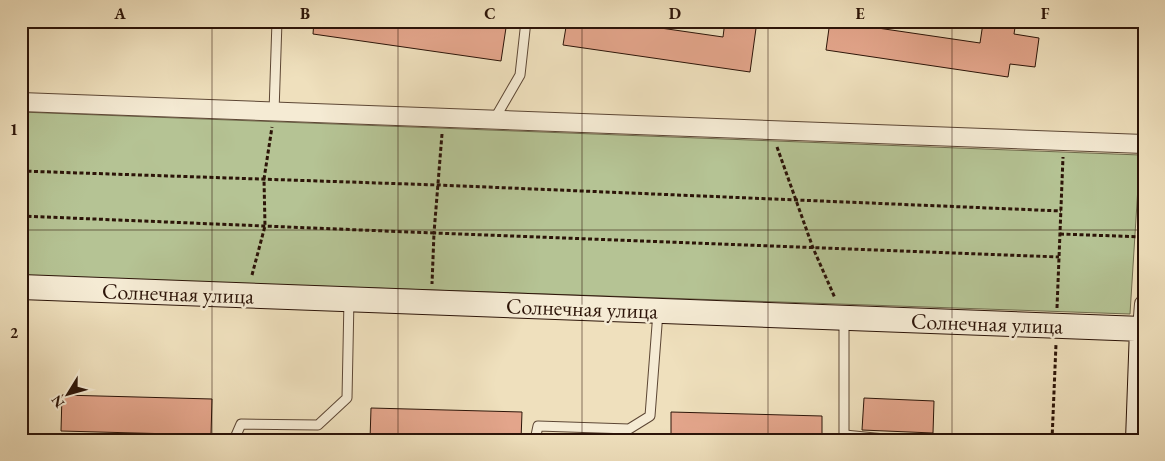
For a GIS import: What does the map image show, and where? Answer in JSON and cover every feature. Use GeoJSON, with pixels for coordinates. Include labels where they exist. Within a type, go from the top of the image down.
{"type":"FeatureCollection","features":[{"type":"Feature","properties":{"kind":"street"},"geometry":{"type":"LineString","coordinates":[[21,102],[1144,144]]}},
{"type":"Feature","properties":{"kind":"street","name":"Солнечная улица"},"geometry":{"type":"LineString","coordinates":[[21,287],[1143,329]]}},
{"type":"Feature","properties":{"kind":"street"},"geometry":{"type":"LineString","coordinates":[[1138,440],[1144,304]]}},
{"type":"Feature","properties":{"kind":"lane"},"geometry":{"type":"LineString","coordinates":[[274,112],[277,21]]}},
{"type":"Feature","properties":{"kind":"lane"},"geometry":{"type":"LineString","coordinates":[[494,120],[520,75],[526,21]]}},
{"type":"Feature","properties":{"kind":"lane"},"geometry":{"type":"LineString","coordinates":[[234,440],[242,424],[318,425],[347,398],[349,299]]}},
{"type":"Feature","properties":{"kind":"lane"},"geometry":{"type":"LineString","coordinates":[[535,440],[538,426],[629,429],[650,416],[658,311]]}},
{"type":"Feature","properties":{"kind":"lane"},"geometry":{"type":"LineString","coordinates":[[844,318],[844,437],[894,440]]}},
{"type":"Feature","properties":{"kind":"path"},"geometry":{"type":"LineString","coordinates":[[247,295],[265,226],[264,179],[274,112]]}},
{"type":"Feature","properties":{"kind":"path"},"geometry":{"type":"LineString","coordinates":[[431,302],[443,118]]}},
{"type":"Feature","properties":{"kind":"path"},"geometry":{"type":"LineString","coordinates":[[770,130],[813,248],[844,318]]}},
{"type":"Feature","properties":{"kind":"path"},"geometry":{"type":"LineString","coordinates":[[1052,440],[1063,141]]}},
{"type":"Feature","properties":{"kind":"path"},"geometry":{"type":"LineString","coordinates":[[21,171],[438,185],[1061,211]]}},
{"type":"Feature","properties":{"kind":"path"},"geometry":{"type":"LineString","coordinates":[[21,216],[1059,257]]}},
{"type":"Feature","properties":{"kind":"path"},"geometry":{"type":"LineString","coordinates":[[1060,234],[1144,237]]}},
{"type":"Feature","properties":{"kind":"green space"},"geometry":{"type":"Polygon","coordinates":[[[21,112],[1140,155],[1130,314],[21,276],[21,112]]]}},
{"type":"Feature","properties":{"kind":"building"},"geometry":{"type":"Polygon","coordinates":[[[314,21],[507,21],[501,61],[313,34],[314,21]]]}},
{"type":"Feature","properties":{"kind":"building"},"geometry":{"type":"Polygon","coordinates":[[[567,21],[612,21],[723,37],[725,21],[757,21],[750,72],[563,45],[567,21]]]}},
{"type":"Feature","properties":{"kind":"building"},"geometry":{"type":"Polygon","coordinates":[[[830,21],[980,43],[983,23],[1016,21],[1014,34],[1039,38],[1035,67],[1010,64],[1008,77],[826,50],[830,21]]]}},
{"type":"Feature","properties":{"kind":"building"},"geometry":{"type":"Polygon","coordinates":[[[62,395],[212,399],[211,435],[61,431],[62,395]]]}},
{"type":"Feature","properties":{"kind":"building"},"geometry":{"type":"Polygon","coordinates":[[[864,398],[934,401],[933,433],[862,430],[864,398]]]}},
{"type":"Feature","properties":{"kind":"building"},"geometry":{"type":"Polygon","coordinates":[[[371,408],[522,412],[521,440],[370,440],[371,408]]]}},
{"type":"Feature","properties":{"kind":"building"},"geometry":{"type":"Polygon","coordinates":[[[671,412],[822,416],[822,440],[671,440],[671,412]]]}}]}
